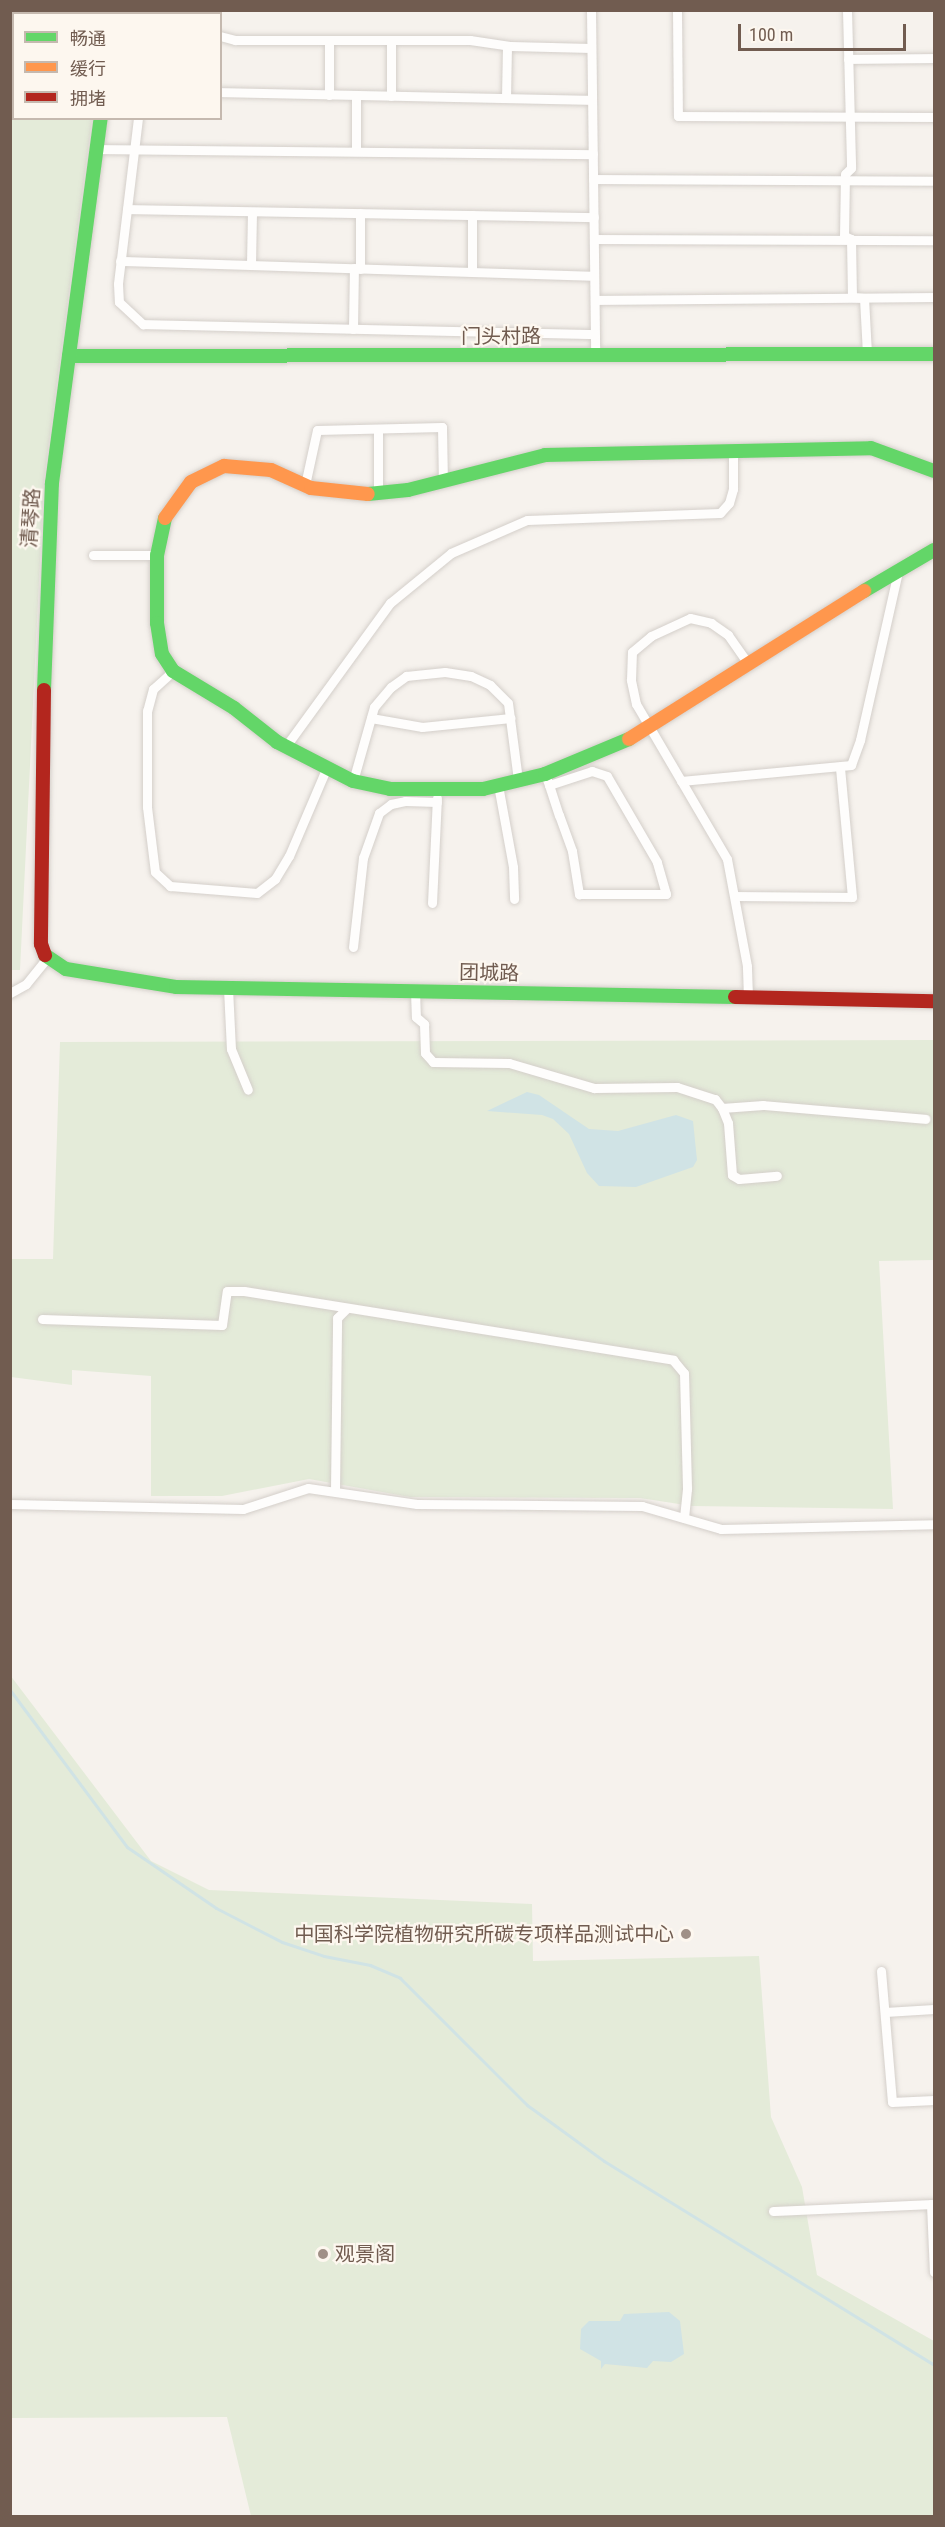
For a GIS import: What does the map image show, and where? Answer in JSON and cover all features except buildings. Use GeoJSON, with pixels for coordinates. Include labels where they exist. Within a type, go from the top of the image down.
{"type":"FeatureCollection","features":[{"type":"Feature","properties":{"kind":"street"},"geometry":{"type":"LineString","coordinates":[[591,10],[595,355]]}},
{"type":"Feature","properties":{"kind":"street"},"geometry":{"type":"LineString","coordinates":[[677,10],[678,116],[934,117]]}},
{"type":"Feature","properties":{"kind":"street"},"geometry":{"type":"LineString","coordinates":[[847,10],[851,168],[845,181],[844,236],[851,239]]}},
{"type":"Feature","properties":{"kind":"street"},"geometry":{"type":"LineString","coordinates":[[222,37],[235,40],[470,40],[507,46],[591,48]]}},
{"type":"Feature","properties":{"kind":"street"},"geometry":{"type":"LineString","coordinates":[[329,40],[329,95]]}},
{"type":"Feature","properties":{"kind":"street"},"geometry":{"type":"LineString","coordinates":[[391,40],[391,96]]}},
{"type":"Feature","properties":{"kind":"street"},"geometry":{"type":"LineString","coordinates":[[506,98],[507,46]]}},
{"type":"Feature","properties":{"kind":"street"},"geometry":{"type":"LineString","coordinates":[[848,58],[934,58]]}},
{"type":"Feature","properties":{"kind":"street"},"geometry":{"type":"LineString","coordinates":[[222,92],[592,100]]}},
{"type":"Feature","properties":{"kind":"street"},"geometry":{"type":"LineString","coordinates":[[356,96],[356,151]]}},
{"type":"Feature","properties":{"kind":"street","name":"清琴路"},"geometry":{"type":"LineString","coordinates":[[46,959],[41,944],[45,604],[52,483],[101,120]]}},
{"type":"Feature","properties":{"kind":"street"},"geometry":{"type":"LineString","coordinates":[[138,120],[120,261],[118,303],[143,324],[595,334]]}},
{"type":"Feature","properties":{"kind":"street"},"geometry":{"type":"LineString","coordinates":[[97,149],[593,154]]}},
{"type":"Feature","properties":{"kind":"street"},"geometry":{"type":"LineString","coordinates":[[593,180],[934,181]]}},
{"type":"Feature","properties":{"kind":"street"},"geometry":{"type":"LineString","coordinates":[[127,209],[252,213],[594,217]]}},
{"type":"Feature","properties":{"kind":"street"},"geometry":{"type":"LineString","coordinates":[[251,264],[252,213]]}},
{"type":"Feature","properties":{"kind":"street"},"geometry":{"type":"LineString","coordinates":[[353,329],[360,213]]}},
{"type":"Feature","properties":{"kind":"street"},"geometry":{"type":"LineString","coordinates":[[472,215],[472,272]]}},
{"type":"Feature","properties":{"kind":"street"},"geometry":{"type":"LineString","coordinates":[[594,239],[934,240]]}},
{"type":"Feature","properties":{"kind":"street"},"geometry":{"type":"LineString","coordinates":[[851,239],[852,297],[864,298]]}},
{"type":"Feature","properties":{"kind":"street"},"geometry":{"type":"LineString","coordinates":[[120,261],[594,276]]}},
{"type":"Feature","properties":{"kind":"street"},"geometry":{"type":"LineString","coordinates":[[595,300],[934,297]]}},
{"type":"Feature","properties":{"kind":"street"},"geometry":{"type":"LineString","coordinates":[[864,298],[867,354]]}},
{"type":"Feature","properties":{"kind":"street","name":"门头村路"},"geometry":{"type":"LineString","coordinates":[[69,356],[934,354]]}},
{"type":"Feature","properties":{"kind":"street"},"geometry":{"type":"LineString","coordinates":[[305,485],[317,430],[442,427],[443,482]]}},
{"type":"Feature","properties":{"kind":"street"},"geometry":{"type":"LineString","coordinates":[[378,429],[378,493]]}},
{"type":"Feature","properties":{"kind":"street"},"geometry":{"type":"LineString","coordinates":[[437,796],[353,781],[286,746],[234,708],[173,671],[162,654],[157,623],[157,555],[166,513],[190,482],[224,466],[271,470],[305,485],[355,495],[443,482],[504,463],[545,455],[733,453],[871,448],[934,471]]}},
{"type":"Feature","properties":{"kind":"street"},"geometry":{"type":"LineString","coordinates":[[286,746],[390,603],[451,553],[527,520],[720,513],[729,503],[733,489],[733,453]]}},
{"type":"Feature","properties":{"kind":"street"},"geometry":{"type":"LineString","coordinates":[[547,780],[649,727],[934,550]]}},
{"type":"Feature","properties":{"kind":"street"},"geometry":{"type":"LineString","coordinates":[[93,555],[157,555]]}},
{"type":"Feature","properties":{"kind":"street"},"geometry":{"type":"LineString","coordinates":[[681,781],[851,765],[860,740],[898,572]]}},
{"type":"Feature","properties":{"kind":"street"},"geometry":{"type":"LineString","coordinates":[[748,664],[729,635],[711,623],[690,618],[651,636],[632,652],[631,680],[636,704],[727,859],[736,896],[747,966],[748,997]]}},
{"type":"Feature","properties":{"kind":"street"},"geometry":{"type":"LineString","coordinates":[[173,671],[153,689],[147,711],[147,807],[155,872],[170,886],[258,893],[275,879],[289,856],[327,767]]}},
{"type":"Feature","properties":{"kind":"street"},"geometry":{"type":"LineString","coordinates":[[353,781],[371,718],[391,687],[406,676],[445,672],[471,676],[490,685],[508,703],[518,780]]}},
{"type":"Feature","properties":{"kind":"street"},"geometry":{"type":"LineString","coordinates":[[371,718],[422,728],[511,718]]}},
{"type":"Feature","properties":{"kind":"street"},"geometry":{"type":"LineString","coordinates":[[736,896],[852,897],[840,767]]}},
{"type":"Feature","properties":{"kind":"street"},"geometry":{"type":"LineString","coordinates":[[353,947],[363,858],[379,813],[391,804],[518,780],[547,780],[592,771],[607,776],[657,862],[666,894],[579,894],[572,851],[547,780]]}},
{"type":"Feature","properties":{"kind":"street"},"geometry":{"type":"LineString","coordinates":[[498,785],[513,867],[514,899]]}},
{"type":"Feature","properties":{"kind":"street"},"geometry":{"type":"LineString","coordinates":[[432,903],[437,796]]}},
{"type":"Feature","properties":{"kind":"street"},"geometry":{"type":"LineString","coordinates":[[10,993],[26,984],[46,959]]}},
{"type":"Feature","properties":{"kind":"street","name":"团城路"},"geometry":{"type":"LineString","coordinates":[[46,959],[66,969],[176,987],[934,1001]]}},
{"type":"Feature","properties":{"kind":"street"},"geometry":{"type":"LineString","coordinates":[[228,988],[231,1049],[248,1090]]}},
{"type":"Feature","properties":{"kind":"street"},"geometry":{"type":"LineString","coordinates":[[415,991],[416,1017],[424,1024],[425,1053],[433,1062],[508,1063],[594,1088],[677,1087],[715,1099],[722,1108],[728,1123],[732,1175],[739,1179],[777,1176]]}},
{"type":"Feature","properties":{"kind":"street"},"geometry":{"type":"LineString","coordinates":[[722,1108],[763,1105],[925,1119]]}},
{"type":"Feature","properties":{"kind":"street"},"geometry":{"type":"LineString","coordinates":[[42,1319],[222,1325],[227,1291],[244,1291],[346,1309],[399,1314],[673,1360],[684,1373],[687,1489],[684,1518]]}},
{"type":"Feature","properties":{"kind":"street"},"geometry":{"type":"LineString","coordinates":[[335,1491],[337,1318],[346,1309]]}},
{"type":"Feature","properties":{"kind":"street"},"geometry":{"type":"LineString","coordinates":[[10,1504],[243,1509],[308,1488],[417,1504],[642,1506],[721,1529],[934,1524]]}},
{"type":"Feature","properties":{"kind":"street"},"geometry":{"type":"LineString","coordinates":[[881,1971],[892,2102],[934,2100]]}},
{"type":"Feature","properties":{"kind":"street"},"geometry":{"type":"LineString","coordinates":[[885,2012],[934,2009]]}},
{"type":"Feature","properties":{"kind":"street"},"geometry":{"type":"LineString","coordinates":[[773,2211],[933,2204],[934,2272]]}},
{"type":"Feature","properties":{"kind":"green space"},"geometry":{"type":"Polygon","coordinates":[[[11,10],[102,11],[12,12],[12,120],[92,120],[44,479],[20,970],[10,970],[11,10]]]}},
{"type":"Feature","properties":{"kind":"green space"},"geometry":{"type":"Polygon","coordinates":[[[934,1040],[934,1260],[879,1261],[893,1509],[692,1506],[640,1498],[410,1497],[309,1479],[222,1496],[151,1496],[151,1376],[72,1370],[72,1385],[11,1377],[11,1259],[53,1259],[60,1042],[934,1040]]]}},
{"type":"Feature","properties":{"kind":"green space"},"geometry":{"type":"Polygon","coordinates":[[[10,1675],[151,1861],[209,1890],[532,1904],[533,1961],[759,1956],[771,2117],[802,2187],[817,2275],[934,2341],[934,2516],[251,2516],[227,2417],[11,2418],[10,1675]]]}},
{"type":"Feature","properties":{"kind":"shaded area"},"geometry":{"type":"Polygon","coordinates":[[[527,1092],[539,1095],[589,1129],[618,1131],[676,1115],[693,1121],[697,1160],[693,1167],[636,1187],[599,1186],[587,1173],[569,1134],[553,1119],[542,1115],[487,1111],[527,1092]]]}},
{"type":"Feature","properties":{"kind":"shaded area"},"geometry":{"type":"Polygon","coordinates":[[[669,2312],[680,2321],[684,2354],[671,2362],[653,2361],[647,2368],[605,2364],[601,2369],[601,2361],[580,2349],[581,2329],[589,2321],[620,2321],[624,2314],[669,2312]]]}},
{"type":"Feature","properties":{"kind":"waterway"},"geometry":{"type":"LineString","coordinates":[[10,1690],[127,1847],[216,1908],[282,1942],[324,1956],[370,1965],[400,1978],[527,2105],[604,2161],[934,2365]]}},
{"type":"Feature","properties":{"kind":"traffic: fast"},"geometry":{"type":"LineString","coordinates":[[44,690],[52,483],[101,120]]}},
{"type":"Feature","properties":{"kind":"traffic: fast"},"geometry":{"type":"LineString","coordinates":[[69,356],[934,354]]}},
{"type":"Feature","properties":{"kind":"traffic: fast"},"geometry":{"type":"LineString","coordinates":[[368,494],[408,490],[545,455],[871,448],[934,471]]}},
{"type":"Feature","properties":{"kind":"traffic: fast"},"geometry":{"type":"LineString","coordinates":[[165,518],[157,555],[157,623],[162,654],[173,671],[234,708],[277,742],[353,781],[390,789],[483,789],[545,774],[629,739]]}},
{"type":"Feature","properties":{"kind":"traffic: fast"},"geometry":{"type":"LineString","coordinates":[[864,591],[934,550]]}},
{"type":"Feature","properties":{"kind":"traffic: fast"},"geometry":{"type":"LineString","coordinates":[[45,955],[66,969],[176,987],[735,997]]}},
{"type":"Feature","properties":{"kind":"traffic: slow"},"geometry":{"type":"LineString","coordinates":[[165,518],[191,482],[224,466],[271,470],[311,488],[368,494]]}},
{"type":"Feature","properties":{"kind":"traffic: slow"},"geometry":{"type":"LineString","coordinates":[[629,739],[864,591]]}},
{"type":"Feature","properties":{"kind":"traffic: jam"},"geometry":{"type":"LineString","coordinates":[[44,690],[41,944],[45,955]]}},
{"type":"Feature","properties":{"kind":"traffic: jam"},"geometry":{"type":"LineString","coordinates":[[735,997],[934,1001]]}},
{"type":"Feature","properties":{"kind":"place","name":"中国科学院植物研究所碳专项样品测试中心"},"geometry":{"type":"Point","coordinates":[686,1934]}},
{"type":"Feature","properties":{"kind":"place","name":"观景阁"},"geometry":{"type":"Point","coordinates":[323,2254]}}]}
